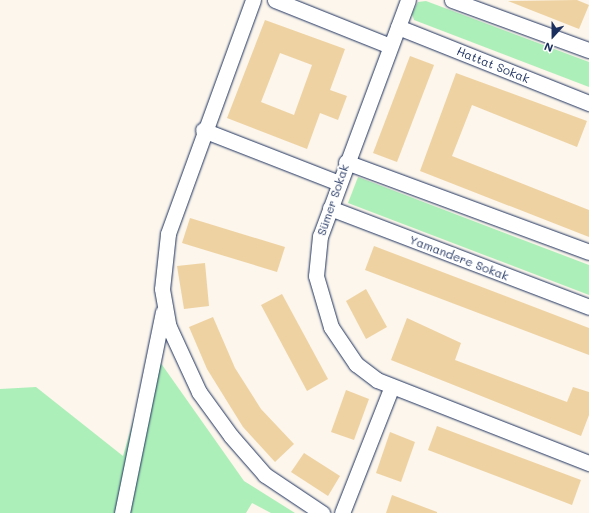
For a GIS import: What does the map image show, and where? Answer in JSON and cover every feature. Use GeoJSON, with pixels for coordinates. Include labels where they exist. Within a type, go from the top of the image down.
{"type":"FeatureCollection","features":[{"type":"Feature","properties":{"kind":"street"},"geometry":{"type":"LineString","coordinates":[[253,0],[203,130],[168,234],[162,289],[169,327],[199,392],[231,436],[265,475],[322,513]]}},
{"type":"Feature","properties":{"kind":"street"},"geometry":{"type":"LineString","coordinates":[[275,0],[390,46]]}},
{"type":"Feature","properties":{"kind":"street","name":"Sümer Sokak"},"geometry":{"type":"LineString","coordinates":[[408,0],[346,162],[320,236],[316,276],[331,327],[356,364],[392,386],[589,462]]}},
{"type":"Feature","properties":{"kind":"street"},"geometry":{"type":"LineString","coordinates":[[452,0],[477,4],[589,50]]}},
{"type":"Feature","properties":{"kind":"street","name":"Hattat Sokak"},"geometry":{"type":"LineString","coordinates":[[398,27],[589,103]]}},
{"type":"Feature","properties":{"kind":"street"},"geometry":{"type":"LineString","coordinates":[[203,130],[339,183]]}},
{"type":"Feature","properties":{"kind":"street"},"geometry":{"type":"LineString","coordinates":[[346,162],[589,252]]}},
{"type":"Feature","properties":{"kind":"street","name":"Yamandere Sokak"},"geometry":{"type":"LineString","coordinates":[[330,208],[589,307]]}},
{"type":"Feature","properties":{"kind":"street"},"geometry":{"type":"LineString","coordinates":[[122,513],[165,304]]}},
{"type":"Feature","properties":{"kind":"street"},"geometry":{"type":"LineString","coordinates":[[342,513],[392,386]]}},
{"type":"Feature","properties":{"kind":"green space"},"geometry":{"type":"Polygon","coordinates":[[[426,1],[589,62],[589,87],[414,20],[412,14],[418,2],[426,1]]]}},
{"type":"Feature","properties":{"kind":"green space"},"geometry":{"type":"Polygon","coordinates":[[[358,177],[589,265],[589,295],[348,203],[358,177]]]}},
{"type":"Feature","properties":{"kind":"green space"},"geometry":{"type":"Polygon","coordinates":[[[153,352],[244,481],[295,513],[271,513],[252,503],[246,513],[0,513],[0,389],[36,387],[123,456],[153,352]]]}},
{"type":"Feature","properties":{"kind":"building"},"geometry":{"type":"Polygon","coordinates":[[[577,0],[589,5],[579,29],[508,1],[577,0]]]}},
{"type":"Feature","properties":{"kind":"building"},"geometry":{"type":"Polygon","coordinates":[[[265,20],[345,49],[330,90],[347,96],[338,120],[320,113],[307,149],[227,118],[265,20]],[[280,53],[261,102],[294,115],[312,65],[280,53]]]}},
{"type":"Feature","properties":{"kind":"building"},"geometry":{"type":"Polygon","coordinates":[[[410,56],[434,65],[397,162],[373,153],[410,56]]]}},
{"type":"Feature","properties":{"kind":"building"},"geometry":{"type":"Polygon","coordinates":[[[456,73],[587,121],[577,147],[472,105],[452,156],[589,210],[589,237],[420,171],[456,73]]]}},
{"type":"Feature","properties":{"kind":"building"},"geometry":{"type":"Polygon","coordinates":[[[190,218],[285,247],[277,272],[182,243],[190,218]]]}},
{"type":"Feature","properties":{"kind":"building"},"geometry":{"type":"Polygon","coordinates":[[[374,246],[589,328],[589,355],[365,270],[374,246]]]}},
{"type":"Feature","properties":{"kind":"building"},"geometry":{"type":"Polygon","coordinates":[[[205,263],[209,306],[184,309],[177,266],[205,263]]]}},
{"type":"Feature","properties":{"kind":"building"},"geometry":{"type":"Polygon","coordinates":[[[366,289],[387,327],[366,339],[346,301],[366,289]]]}},
{"type":"Feature","properties":{"kind":"building"},"geometry":{"type":"Polygon","coordinates":[[[282,294],[328,379],[307,391],[261,305],[282,294]]]}},
{"type":"Feature","properties":{"kind":"building"},"geometry":{"type":"Polygon","coordinates":[[[213,317],[235,368],[261,409],[294,444],[275,462],[243,427],[207,369],[189,327],[213,317]]]}},
{"type":"Feature","properties":{"kind":"building"},"geometry":{"type":"Polygon","coordinates":[[[407,318],[461,343],[455,360],[567,402],[573,387],[589,392],[589,415],[581,436],[391,360],[407,318]]]}},
{"type":"Feature","properties":{"kind":"building"},"geometry":{"type":"Polygon","coordinates":[[[346,390],[369,399],[354,440],[331,432],[346,390]]]}},
{"type":"Feature","properties":{"kind":"building"},"geometry":{"type":"Polygon","coordinates":[[[437,426],[581,480],[572,505],[428,450],[437,426]]]}},
{"type":"Feature","properties":{"kind":"building"},"geometry":{"type":"Polygon","coordinates":[[[390,432],[415,442],[401,482],[376,473],[390,432]]]}},
{"type":"Feature","properties":{"kind":"building"},"geometry":{"type":"Polygon","coordinates":[[[304,453],[340,476],[328,496],[291,472],[304,453]]]}},
{"type":"Feature","properties":{"kind":"building"},"geometry":{"type":"Polygon","coordinates":[[[392,495],[437,512],[437,513],[386,513],[392,495]]]}}]}
